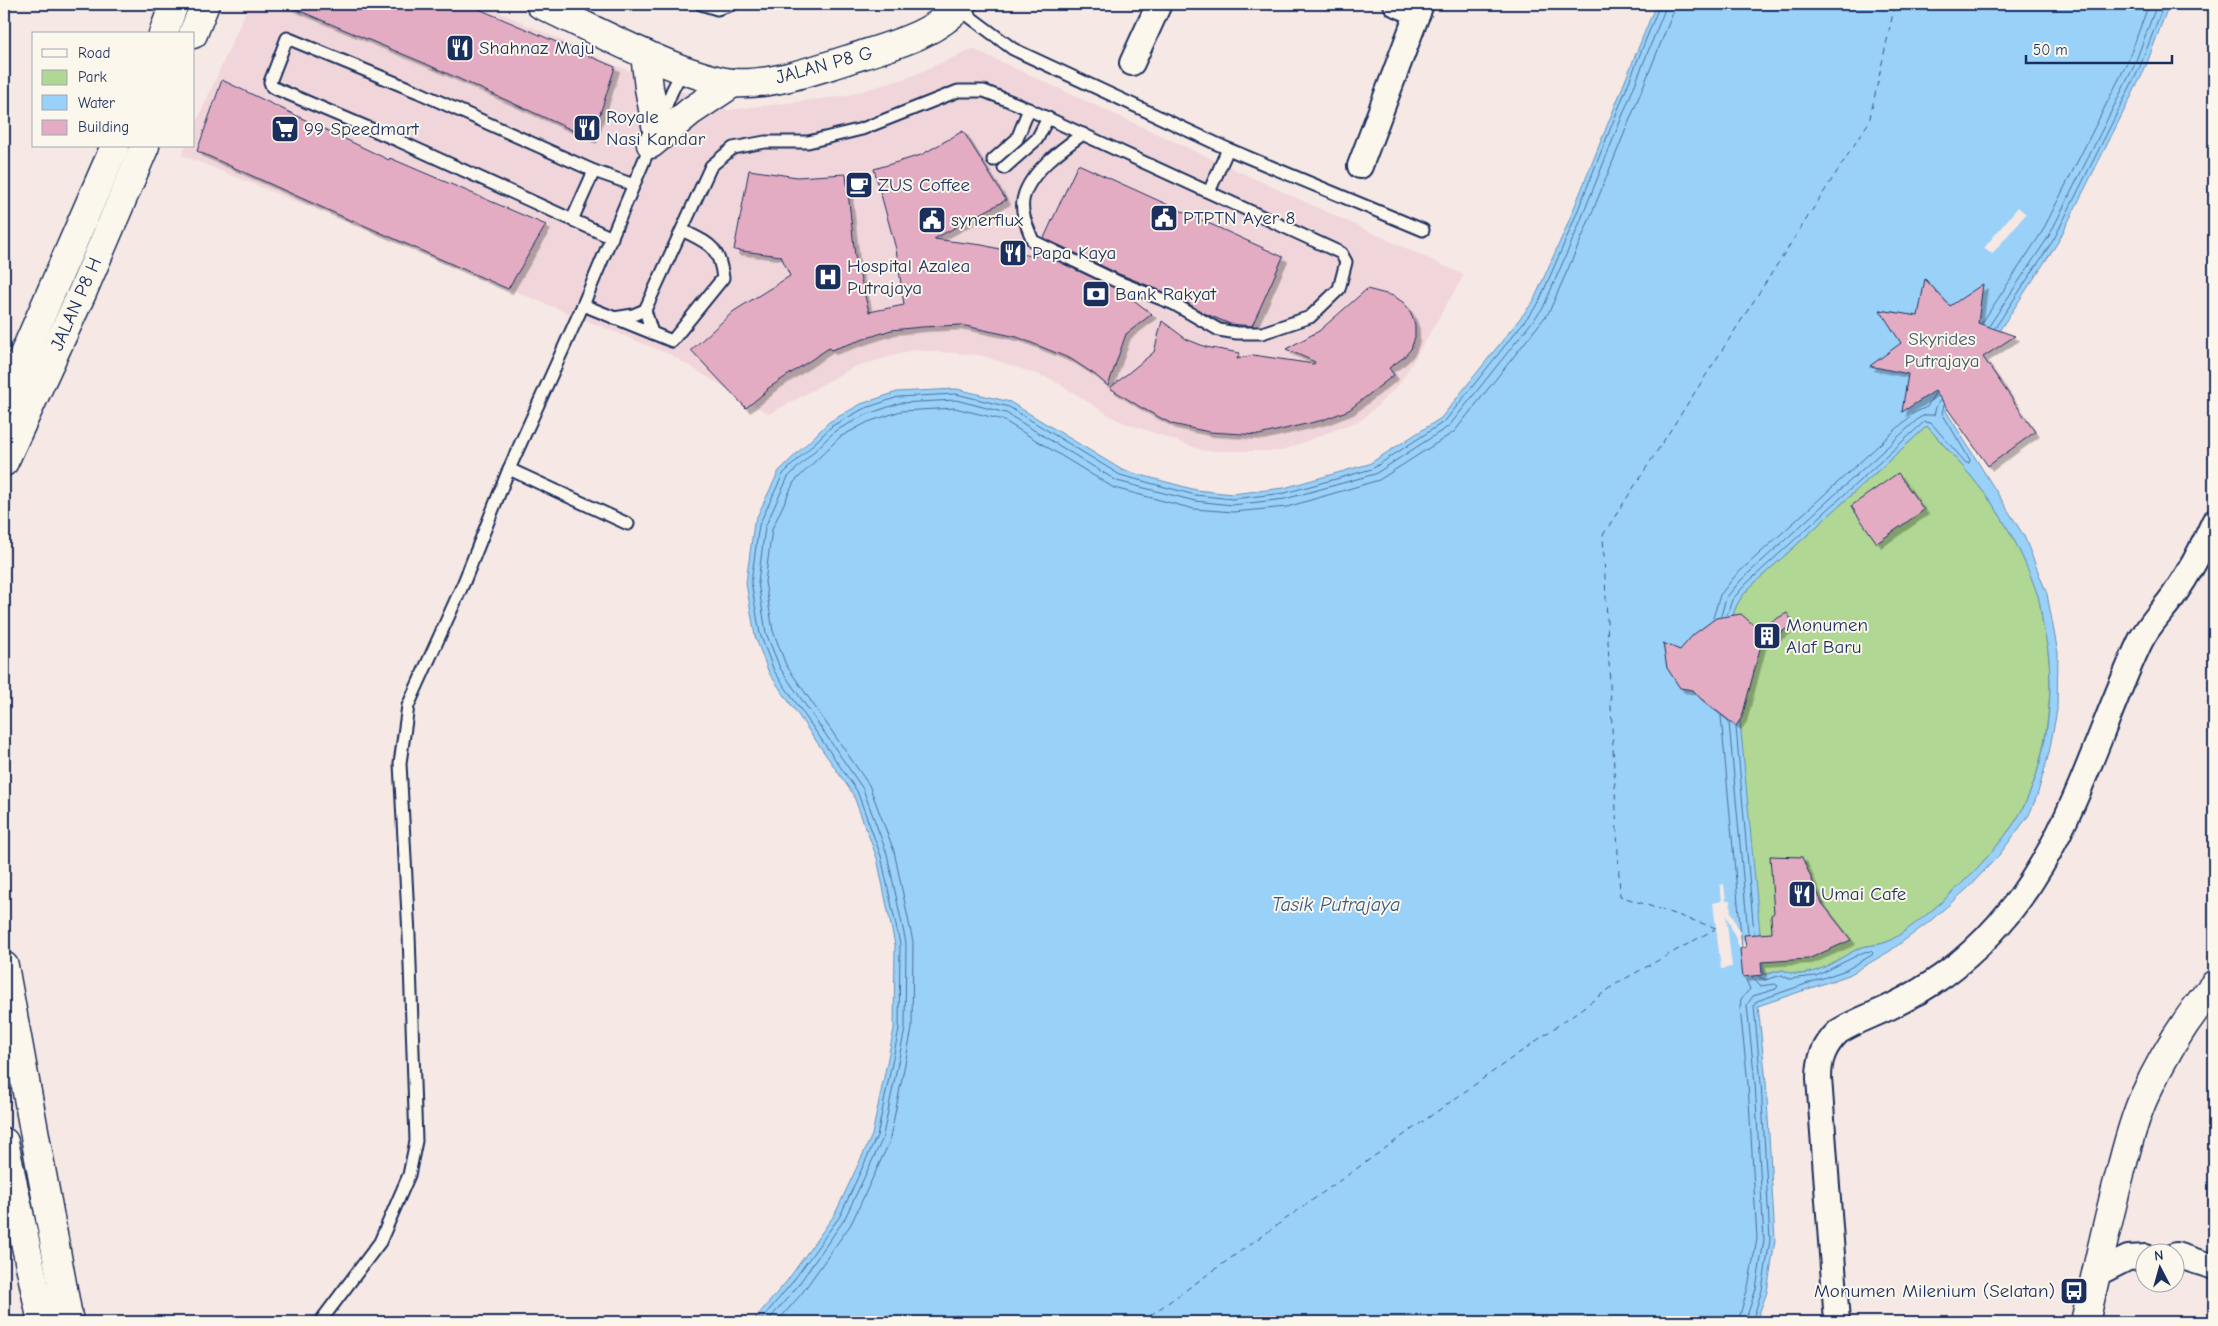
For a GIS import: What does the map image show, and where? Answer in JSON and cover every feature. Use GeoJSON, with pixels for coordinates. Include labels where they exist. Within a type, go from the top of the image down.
{"type":"FeatureCollection","features":[{"type":"Feature","properties":{"kind":"street"},"geometry":{"type":"LineString","coordinates":[[164,32],[174,4]]}},
{"type":"Feature","properties":{"kind":"street"},"geometry":{"type":"LineString","coordinates":[[193,32],[205,4]]}},
{"type":"Feature","properties":{"kind":"street","name":"JALAN P8 G"},"geometry":{"type":"LineString","coordinates":[[540,4],[645,54],[707,78],[733,83],[767,80],[807,73],[912,39],[940,23],[960,6]]}},
{"type":"Feature","properties":{"kind":"street"},"geometry":{"type":"LineString","coordinates":[[1132,63],[1159,4]]}},
{"type":"Feature","properties":{"kind":"street"},"geometry":{"type":"LineString","coordinates":[[1360,166],[1412,7]]}},
{"type":"Feature","properties":{"kind":"street"},"geometry":{"type":"LineString","coordinates":[[645,54],[654,137],[733,83]]}},
{"type":"Feature","properties":{"kind":"street","name":"JALAN P8 H"},"geometry":{"type":"LineString","coordinates":[[4,400],[114,148]]}},
{"type":"Feature","properties":{"kind":"street","name":"JALAN P8 H"},"geometry":{"type":"LineString","coordinates":[[4,462],[82,293],[144,148]]}},
{"type":"Feature","properties":{"kind":"street"},"geometry":{"type":"LineString","coordinates":[[1837,1322],[1819,1067],[1828,1042],[1849,1025],[1919,992],[1944,974],[1986,938],[2008,915],[2027,890],[2042,866],[2068,815],[2140,642],[2175,594],[2196,560],[2214,522]]}},
{"type":"Feature","properties":{"kind":"street"},"geometry":{"type":"LineString","coordinates":[[4,966],[69,1322]]}},
{"type":"Feature","properties":{"kind":"street"},"geometry":{"type":"LineString","coordinates":[[2085,1322],[2117,1183],[2143,1099],[2161,1062],[2191,1014],[2214,985]]}},
{"type":"Feature","properties":{"kind":"street"},"geometry":{"type":"LineString","coordinates":[[4,1142],[42,1322]]}},
{"type":"Feature","properties":{"kind":"street"},"geometry":{"type":"LineString","coordinates":[[2096,1274],[2128,1258],[2136,1258]]}},
{"type":"Feature","properties":{"kind":"street"},"geometry":{"type":"LineString","coordinates":[[2186,1258],[2214,1267]]}},
{"type":"Feature","properties":{"kind":"lane"},"geometry":{"type":"LineString","coordinates":[[701,4],[717,9],[733,4]]}},
{"type":"Feature","properties":{"kind":"lane"},"geometry":{"type":"LineString","coordinates":[[960,6],[1014,49],[1228,149],[1423,230]]}},
{"type":"Feature","properties":{"kind":"lane"},"geometry":{"type":"LineString","coordinates":[[612,238],[397,140],[272,87],[270,82],[287,38],[418,92],[594,171],[634,185]]}},
{"type":"Feature","properties":{"kind":"lane"},"geometry":{"type":"LineString","coordinates":[[320,1322],[380,1242],[409,1175],[416,1141],[400,764],[408,706],[464,582],[509,469],[583,305],[672,91],[683,69]]}},
{"type":"Feature","properties":{"kind":"lane"},"geometry":{"type":"LineString","coordinates":[[652,333],[645,310],[711,166],[733,148],[765,142],[808,142],[862,129],[958,91],[984,91],[1029,109],[1341,253],[1346,262],[1339,289],[1310,317],[1262,333],[1219,330],[1174,304],[1116,281],[1033,241],[1024,219],[1023,196],[1039,170],[1083,134]]}},
{"type":"Feature","properties":{"kind":"lane"},"geometry":{"type":"LineString","coordinates":[[993,160],[1017,139],[1029,109]]}},
{"type":"Feature","properties":{"kind":"lane"},"geometry":{"type":"LineString","coordinates":[[1004,168],[1037,139],[1048,118]]}},
{"type":"Feature","properties":{"kind":"lane"},"geometry":{"type":"LineString","coordinates":[[1209,192],[1228,149]]}},
{"type":"Feature","properties":{"kind":"lane"},"geometry":{"type":"LineString","coordinates":[[572,220],[594,171]]}},
{"type":"Feature","properties":{"kind":"lane"},"geometry":{"type":"LineString","coordinates":[[583,305],[672,341],[723,278],[721,259],[711,246],[682,230]]}},
{"type":"Feature","properties":{"kind":"lane"},"geometry":{"type":"LineString","coordinates":[[612,318],[633,315],[645,310]]}},
{"type":"Feature","properties":{"kind":"lane"},"geometry":{"type":"LineString","coordinates":[[509,469],[628,524]]}},
{"type":"Feature","properties":{"kind":"shaded area"},"geometry":{"type":"Polygon","coordinates":[[[249,4],[482,4],[615,65],[728,110],[845,96],[907,78],[973,49],[1464,275],[1399,385],[1363,419],[1281,451],[1205,451],[1117,420],[1051,379],[980,355],[913,350],[854,367],[769,414],[671,355],[182,155],[185,148],[195,148],[195,126],[249,4]]]}},
{"type":"Feature","properties":{"kind":"green space"},"geometry":{"type":"Polygon","coordinates":[[[1927,426],[1972,477],[2002,518],[2016,543],[2038,595],[2048,650],[2050,696],[2045,736],[2036,775],[2022,810],[1998,845],[1963,883],[1905,931],[1889,941],[1863,947],[1813,972],[1793,974],[1783,970],[1763,975],[1731,626],[1733,615],[1739,601],[1749,588],[1927,426]]]}},
{"type":"Feature","properties":{"kind":"water","name":"Tasik Putrajaya"},"geometry":{"type":"Polygon","coordinates":[[[1656,4],[2169,4],[2144,71],[2058,242],[1946,411],[2024,536],[2047,594],[2058,653],[2057,710],[2049,753],[2037,796],[2029,815],[2000,854],[1967,889],[1929,922],[1890,951],[1849,975],[1758,1006],[1766,1082],[1775,1240],[1767,1292],[1756,1322],[752,1322],[787,1281],[835,1214],[872,1135],[894,1029],[895,945],[877,858],[853,794],[769,673],[755,636],[746,583],[754,523],[779,471],[829,422],[861,404],[897,392],[957,389],[1010,402],[1122,470],[1196,490],[1232,494],[1284,488],[1369,464],[1441,418],[1533,302],[1566,228],[1656,4]],[[1927,426],[1749,588],[1739,601],[1733,615],[1731,626],[1764,975],[1783,970],[1793,974],[1813,972],[1863,947],[1889,941],[1924,917],[1963,883],[1998,845],[2012,826],[2030,793],[2042,756],[2050,697],[2050,677],[2048,651],[2038,596],[2022,556],[2002,518],[1979,486],[1927,426]]]}},
{"type":"Feature","properties":{"kind":"pier"},"geometry":{"type":"Polygon","coordinates":[[[2018,207],[2026,214],[1992,254],[1984,248],[2018,207]]]}},
{"type":"Feature","properties":{"kind":"pier"},"geometry":{"type":"Polygon","coordinates":[[[1724,884],[1726,901],[1730,900],[1731,912],[1746,947],[1740,949],[1726,915],[1732,967],[1721,969],[1713,903],[1722,901],[1720,885],[1724,884]]]}},
{"type":"Feature","properties":{"kind":"building"},"geometry":{"type":"Polygon","coordinates":[[[283,4],[467,4],[615,67],[592,139],[424,63],[283,4]]]}},
{"type":"Feature","properties":{"kind":"building"},"geometry":{"type":"Polygon","coordinates":[[[222,80],[389,160],[390,158],[546,225],[508,289],[352,221],[197,151],[222,80]]]}},
{"type":"Feature","properties":{"kind":"building"},"geometry":{"type":"Polygon","coordinates":[[[963,131],[1006,200],[934,239],[982,245],[1035,257],[1038,252],[1123,292],[1152,314],[1126,334],[1108,386],[1071,359],[1017,337],[961,325],[922,327],[891,330],[831,350],[829,348],[767,389],[746,408],[691,350],[734,311],[790,276],[781,256],[734,250],[749,170],[797,177],[846,174],[855,256],[869,312],[904,305],[896,249],[874,169],[921,155],[963,131]]]}},
{"type":"Feature","properties":{"kind":"building"},"geometry":{"type":"Polygon","coordinates":[[[1078,164],[1283,257],[1252,326],[1230,324],[1204,313],[1177,297],[1119,274],[1044,238],[1078,164]]]}},
{"type":"Feature","properties":{"kind":"building"},"geometry":{"type":"Polygon","coordinates":[[[1925,279],[1950,306],[1983,284],[1978,323],[2015,336],[1983,357],[2035,432],[1988,466],[1935,391],[1902,412],[1908,374],[1870,366],[1901,343],[1880,310],[1918,316],[1925,279]]]}},
{"type":"Feature","properties":{"kind":"building"},"geometry":{"type":"Polygon","coordinates":[[[1367,289],[1394,296],[1404,303],[1411,313],[1415,325],[1415,337],[1411,349],[1403,358],[1389,368],[1394,375],[1349,410],[1323,420],[1259,435],[1209,432],[1172,424],[1110,388],[1154,352],[1162,321],[1186,339],[1206,347],[1240,353],[1237,359],[1253,355],[1314,364],[1315,362],[1286,349],[1319,331],[1367,289]]]}},
{"type":"Feature","properties":{"kind":"building"},"geometry":{"type":"Polygon","coordinates":[[[1898,473],[1924,510],[1877,543],[1851,506],[1898,473]]]}},
{"type":"Feature","properties":{"kind":"building"},"geometry":{"type":"Polygon","coordinates":[[[1787,613],[1794,624],[1761,645],[1742,717],[1736,726],[1700,698],[1693,690],[1680,688],[1667,668],[1663,643],[1680,650],[1693,635],[1716,618],[1741,614],[1758,629],[1787,613]]]}},
{"type":"Feature","properties":{"kind":"building"},"geometry":{"type":"Polygon","coordinates":[[[1770,856],[1802,857],[1822,903],[1851,940],[1808,959],[1761,962],[1762,975],[1743,977],[1740,949],[1746,947],[1744,935],[1772,933],[1771,915],[1774,913],[1770,856]]]}},
{"type":"Feature","properties":{"kind":"ferry route"},"geometry":{"type":"LineString","coordinates":[[1716,928],[1620,896],[1603,535],[1869,122],[1895,4]]}},
{"type":"Feature","properties":{"kind":"ferry route"},"geometry":{"type":"LineString","coordinates":[[1141,1322],[1619,982],[1715,929]]}},
{"type":"Feature","properties":{"kind":"place","name":"Shahnaz Maju"},"geometry":{"type":"Point","coordinates":[460,48]}},
{"type":"Feature","properties":{"kind":"place","name":"Royale Nasi Kandar"},"geometry":{"type":"Point","coordinates":[587,128]}},
{"type":"Feature","properties":{"kind":"place","name":"99 Speedmart"},"geometry":{"type":"Point","coordinates":[285,129]}},
{"type":"Feature","properties":{"kind":"place","name":"ZUS Coffee"},"geometry":{"type":"Point","coordinates":[859,185]}},
{"type":"Feature","properties":{"kind":"place","name":"PTPTN Ayer 8"},"geometry":{"type":"Point","coordinates":[1164,218]}},
{"type":"Feature","properties":{"kind":"place","name":"synerflux"},"geometry":{"type":"Point","coordinates":[932,220]}},
{"type":"Feature","properties":{"kind":"place","name":"Papa Kaya"},"geometry":{"type":"Point","coordinates":[1013,253]}},
{"type":"Feature","properties":{"kind":"place","name":"Hospital Azalea Putrajaya"},"geometry":{"type":"Point","coordinates":[828,277]}},
{"type":"Feature","properties":{"kind":"place","name":"Bank Rakyat"},"geometry":{"type":"Point","coordinates":[1096,294]}},
{"type":"Feature","properties":{"kind":"place","name":"Monumen Alaf Baru"},"geometry":{"type":"Point","coordinates":[1767,636]}},
{"type":"Feature","properties":{"kind":"place","name":"Umai Cafe"},"geometry":{"type":"Point","coordinates":[1802,894]}},
{"type":"Feature","properties":{"kind":"place","name":"Monumen Milenium (Selatan)"},"geometry":{"type":"Point","coordinates":[2074,1291]}},
{"type":"Feature","properties":{"kind":"park label","name":"Skyrides Putrajaya"},"geometry":{"type":"Point","coordinates":[1942,350]}}]}
